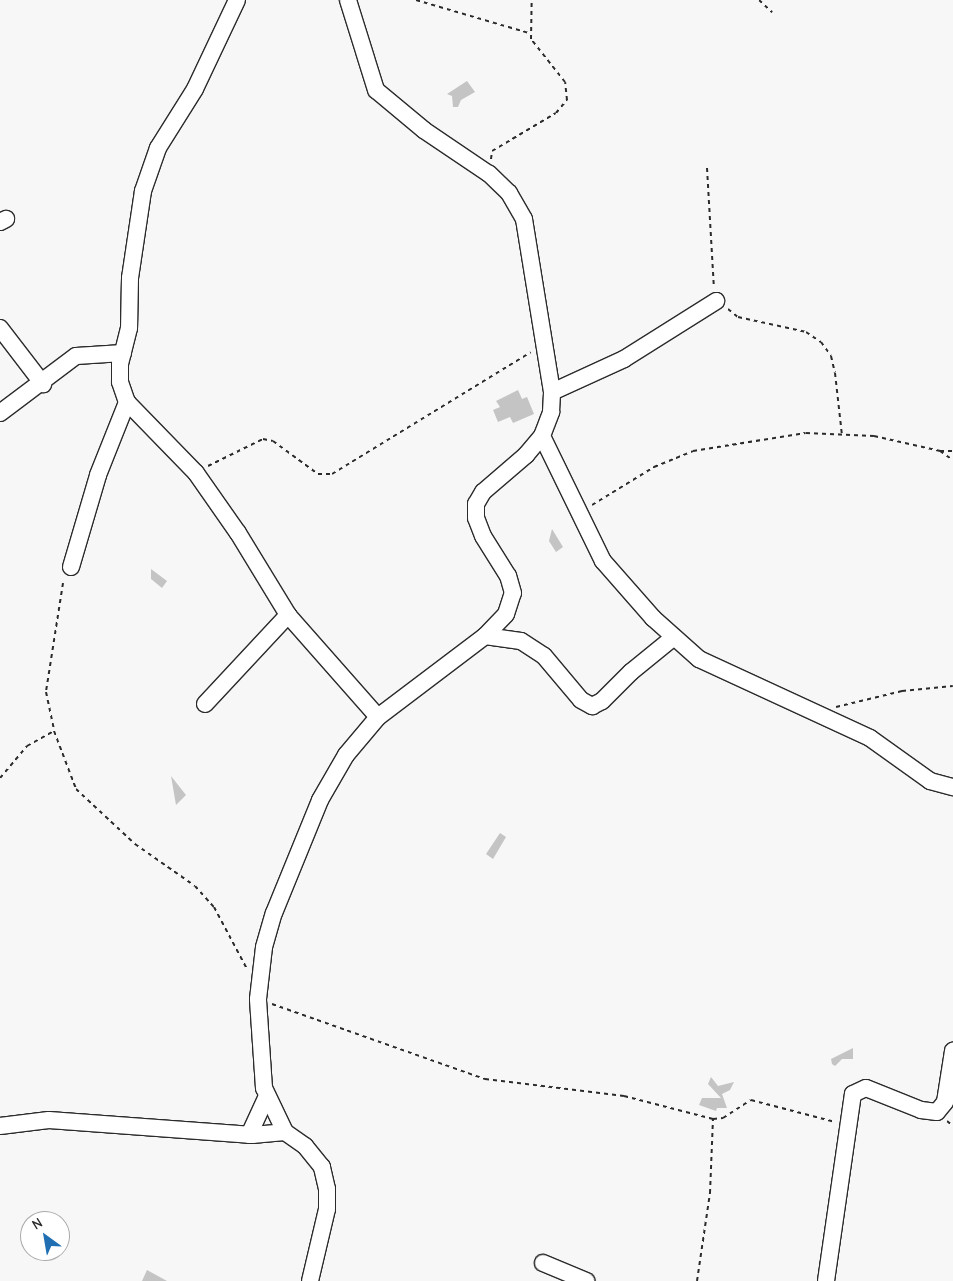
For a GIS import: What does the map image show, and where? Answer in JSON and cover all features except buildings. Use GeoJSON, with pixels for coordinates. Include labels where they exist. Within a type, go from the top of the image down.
{"type":"FeatureCollection","features":[{"type":"Feature","properties":{"kind":"street"},"geometry":{"type":"LineString","coordinates":[[237,0],[196,90],[158,148],[143,191],[130,278],[129,328],[123,353],[120,382],[127,402],[196,473],[238,533],[288,615],[378,717]]}},
{"type":"Feature","properties":{"kind":"street"},"geometry":{"type":"LineString","coordinates":[[310,1281],[327,1209],[328,1189],[322,1167],[305,1146],[285,1132],[266,1098],[258,995],[264,947],[274,913],[320,800],[346,755],[378,717],[484,636],[506,614],[513,593],[508,576],[483,536],[476,518],[476,504],[483,492],[526,456],[542,436],[551,412],[552,392],[524,219],[510,193],[489,174],[424,130],[376,90],[348,0]]}},
{"type":"Feature","properties":{"kind":"street"},"geometry":{"type":"LineString","coordinates":[[552,392],[624,359],[716,301]]}},
{"type":"Feature","properties":{"kind":"street"},"geometry":{"type":"LineString","coordinates":[[0,328],[43,384]]}},
{"type":"Feature","properties":{"kind":"street"},"geometry":{"type":"LineString","coordinates":[[0,413],[43,384],[76,356],[123,353]]}},
{"type":"Feature","properties":{"kind":"street"},"geometry":{"type":"LineString","coordinates":[[71,567],[98,475],[127,402]]}},
{"type":"Feature","properties":{"kind":"street"},"geometry":{"type":"LineString","coordinates":[[542,436],[603,561],[624,589],[674,637],[700,659],[870,738],[930,781],[953,787]]}},
{"type":"Feature","properties":{"kind":"street"},"geometry":{"type":"LineString","coordinates":[[205,704],[288,615]]}},
{"type":"Feature","properties":{"kind":"street"},"geometry":{"type":"LineString","coordinates":[[484,636],[521,641],[529,646],[544,656],[585,705],[592,706],[602,701],[625,678],[674,637]]}},
{"type":"Feature","properties":{"kind":"street"},"geometry":{"type":"LineString","coordinates":[[826,1281],[846,1125],[854,1094],[866,1088],[921,1110],[937,1112],[945,1102],[953,1051]]}},
{"type":"Feature","properties":{"kind":"street"},"geometry":{"type":"LineString","coordinates":[[249,1135],[266,1098]]}},
{"type":"Feature","properties":{"kind":"street"},"geometry":{"type":"LineString","coordinates":[[0,1126],[49,1120],[249,1135],[285,1132]]}},
{"type":"Feature","properties":{"kind":"street"},"geometry":{"type":"LineString","coordinates":[[543,1263],[586,1281]]}},
{"type":"Feature","properties":{"kind":"path"},"geometry":{"type":"LineString","coordinates":[[416,0],[530,33],[565,82],[567,100],[556,113],[492,151],[489,174]]}},
{"type":"Feature","properties":{"kind":"path"},"geometry":{"type":"LineString","coordinates":[[530,33],[532,0]]}},
{"type":"Feature","properties":{"kind":"path"},"geometry":{"type":"LineString","coordinates":[[759,0],[772,12]]}},
{"type":"Feature","properties":{"kind":"path"},"geometry":{"type":"LineString","coordinates":[[707,168],[716,301],[738,317],[806,332],[821,342],[831,356],[835,373],[842,435]]}},
{"type":"Feature","properties":{"kind":"path"},"geometry":{"type":"LineString","coordinates":[[196,473],[263,439],[273,441],[318,474],[332,474],[544,345]]}},
{"type":"Feature","properties":{"kind":"path"},"geometry":{"type":"LineString","coordinates":[[579,513],[654,467],[693,451],[806,433],[874,436],[940,451],[953,451]]}},
{"type":"Feature","properties":{"kind":"path"},"geometry":{"type":"LineString","coordinates":[[940,451],[953,460]]}},
{"type":"Feature","properties":{"kind":"path"},"geometry":{"type":"LineString","coordinates":[[63,584],[46,692],[54,731],[76,789],[135,844],[195,886],[214,907],[258,995],[322,1024],[485,1079],[624,1096],[713,1119],[723,1118],[751,1100],[846,1125]]}},
{"type":"Feature","properties":{"kind":"path"},"geometry":{"type":"LineString","coordinates":[[812,712],[902,691],[953,686]]}},
{"type":"Feature","properties":{"kind":"path"},"geometry":{"type":"LineString","coordinates":[[0,778],[27,746],[54,731]]}},
{"type":"Feature","properties":{"kind":"path"},"geometry":{"type":"LineString","coordinates":[[697,1281],[710,1194],[713,1119]]}}]}
